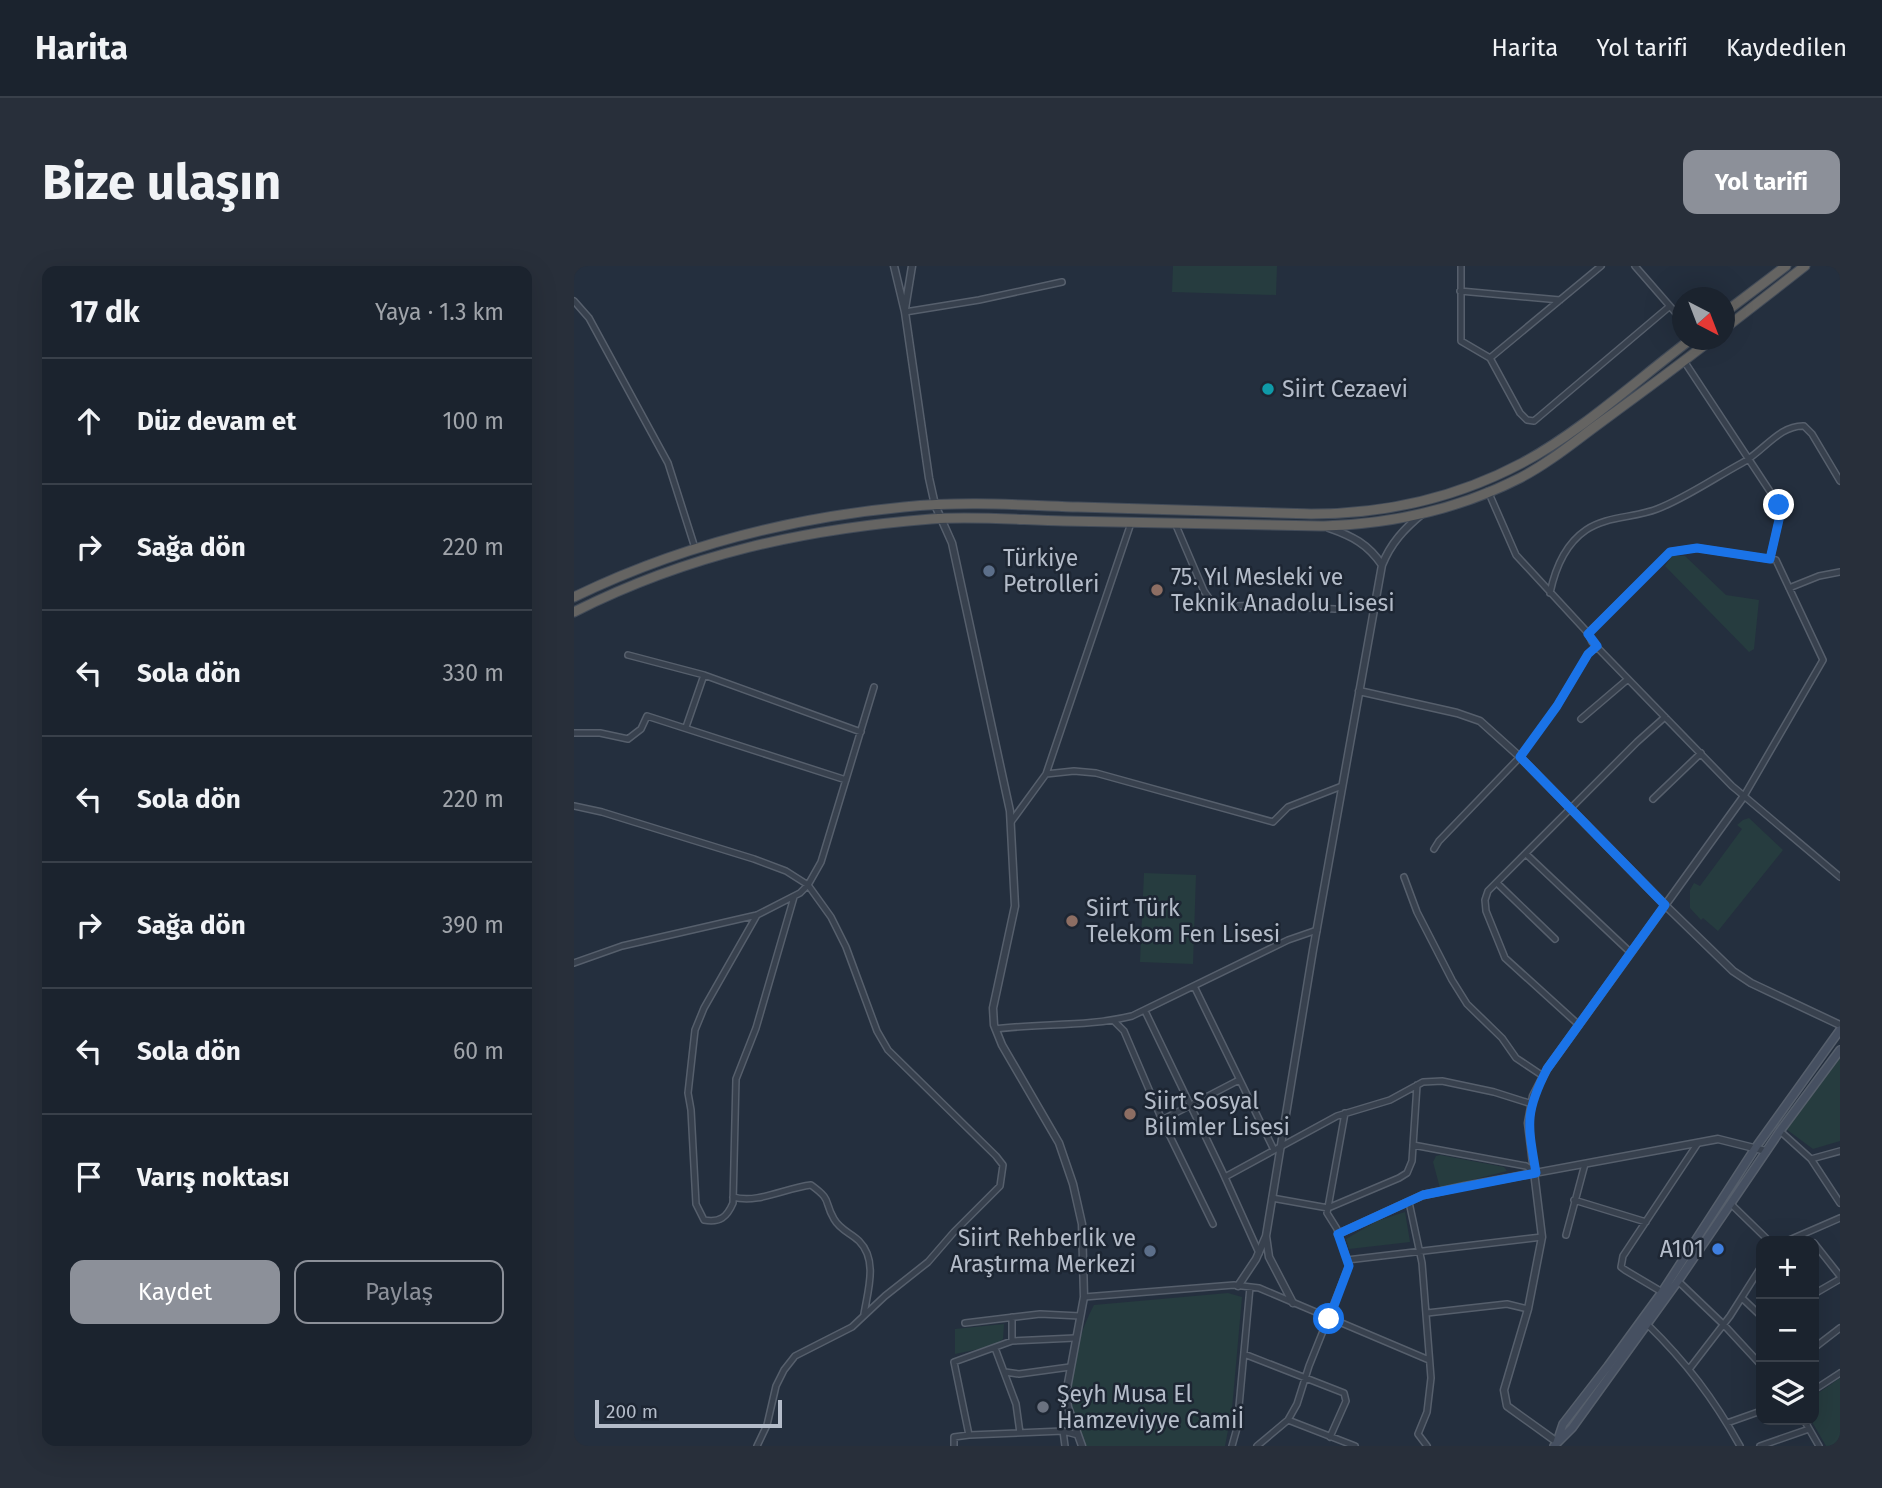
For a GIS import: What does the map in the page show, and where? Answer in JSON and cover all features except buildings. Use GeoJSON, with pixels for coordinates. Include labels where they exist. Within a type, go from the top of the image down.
{"type":"FeatureCollection","features":[{"type":"Feature","properties":{"kind":"highway"},"geometry":{"type":"LineString","coordinates":[[1735,305],[1786,266]]}},
{"type":"Feature","properties":{"kind":"highway"},"geometry":{"type":"LineString","coordinates":[[1735,320],[1805,266]]}},
{"type":"Feature","properties":{"kind":"highway"},"geometry":{"type":"LineString","coordinates":[[574,597],[611,579],[714,541],[809,520],[903,507],[967,503],[1349,514],[1406,506],[1463,489],[1523,463],[1578,426],[1677,350]]}},
{"type":"Feature","properties":{"kind":"highway"},"geometry":{"type":"LineString","coordinates":[[574,611],[613,592],[684,566],[769,541],[848,527],[943,519],[1368,525],[1423,513],[1468,500],[1520,478],[1545,463],[1699,350]]}},
{"type":"Feature","properties":{"kind":"main road"},"geometry":{"type":"LineString","coordinates":[[1555,1444],[1563,1424],[1662,1292],[1756,1147],[1838,1040],[1840,1028]]}},
{"type":"Feature","properties":{"kind":"main road"},"geometry":{"type":"LineString","coordinates":[[1555,1444],[1572,1428],[1840,1050]]}},
{"type":"Feature","properties":{"kind":"street"},"geometry":{"type":"LineString","coordinates":[[894,266],[905,312],[929,478],[935,505],[952,543],[1011,822],[1015,906],[993,1008],[996,1029],[1002,1045],[1059,1143],[1073,1184],[1082,1224],[1084,1297],[1066,1394],[1068,1407],[1083,1446]]}},
{"type":"Feature","properties":{"kind":"street"},"geometry":{"type":"LineString","coordinates":[[905,312],[912,266]]}},
{"type":"Feature","properties":{"kind":"street"},"geometry":{"type":"LineString","coordinates":[[1461,266],[1461,341],[1490,358],[1527,420],[1534,421],[1670,306]]}},
{"type":"Feature","properties":{"kind":"street"},"geometry":{"type":"LineString","coordinates":[[1490,358],[1601,266]]}},
{"type":"Feature","properties":{"kind":"street"},"geometry":{"type":"LineString","coordinates":[[1635,266],[1672,308]]}},
{"type":"Feature","properties":{"kind":"street"},"geometry":{"type":"LineString","coordinates":[[905,312],[979,300],[1062,282]]}},
{"type":"Feature","properties":{"kind":"street"},"geometry":{"type":"LineString","coordinates":[[1460,290],[1560,300]]}},
{"type":"Feature","properties":{"kind":"street"},"geometry":{"type":"LineString","coordinates":[[574,301],[589,318],[668,463],[695,548]]}},
{"type":"Feature","properties":{"kind":"street"},"geometry":{"type":"LineString","coordinates":[[1684,361],[1781,511],[1770,559]]}},
{"type":"Feature","properties":{"kind":"street"},"geometry":{"type":"LineString","coordinates":[[1550,593],[1556,566],[1575,538],[1588,528],[1657,509],[1749,459],[1785,430],[1804,426],[1812,434],[1840,481]]}},
{"type":"Feature","properties":{"kind":"street"},"geometry":{"type":"LineString","coordinates":[[1488,491],[1516,555],[1597,646],[1744,796],[1840,877]]}},
{"type":"Feature","properties":{"kind":"street"},"geometry":{"type":"LineString","coordinates":[[1238,1286],[1259,1253],[1266,1236],[1277,1148],[1382,565],[1389,548],[1423,513]]}},
{"type":"Feature","properties":{"kind":"street"},"geometry":{"type":"LineString","coordinates":[[1011,822],[1046,774],[1131,523]]}},
{"type":"Feature","properties":{"kind":"street"},"geometry":{"type":"LineString","coordinates":[[1175,523],[1204,591],[1215,607],[1258,605],[1335,609]]}},
{"type":"Feature","properties":{"kind":"street"},"geometry":{"type":"LineString","coordinates":[[1324,526],[1355,538],[1373,552],[1382,565]]}},
{"type":"Feature","properties":{"kind":"street"},"geometry":{"type":"LineString","coordinates":[[1555,1444],[1507,1406],[1504,1390],[1528,1308],[1542,1237],[1528,1124],[1533,1096],[1543,1076],[1578,1025],[1744,796],[1823,660],[1776,560],[1697,548],[1670,552],[1588,634]]}},
{"type":"Feature","properties":{"kind":"street"},"geometry":{"type":"LineString","coordinates":[[1789,588],[1819,576],[1840,572]]}},
{"type":"Feature","properties":{"kind":"street"},"geometry":{"type":"LineString","coordinates":[[1434,849],[1438,841],[1520,757],[1557,706],[1588,654],[1597,646]]}},
{"type":"Feature","properties":{"kind":"street"},"geometry":{"type":"LineString","coordinates":[[628,654],[704,675],[861,732]]}},
{"type":"Feature","properties":{"kind":"street"},"geometry":{"type":"LineString","coordinates":[[686,727],[704,675]]}},
{"type":"Feature","properties":{"kind":"street"},"geometry":{"type":"LineString","coordinates":[[1581,719],[1628,679]]}},
{"type":"Feature","properties":{"kind":"street"},"geometry":{"type":"LineString","coordinates":[[574,963],[622,946],[757,915],[794,897],[808,885],[821,862],[874,687]]}},
{"type":"Feature","properties":{"kind":"street"},"geometry":{"type":"LineString","coordinates":[[1359,691],[1457,713],[1480,721],[1572,808],[1665,905],[1734,971],[1751,983],[1840,1028]]}},
{"type":"Feature","properties":{"kind":"street"},"geometry":{"type":"LineString","coordinates":[[574,733],[600,733],[628,739],[641,729],[647,716],[846,780]]}},
{"type":"Feature","properties":{"kind":"street"},"geometry":{"type":"LineString","coordinates":[[1578,1025],[1505,958],[1490,922],[1485,900],[1488,891],[1665,717]]}},
{"type":"Feature","properties":{"kind":"street"},"geometry":{"type":"LineString","coordinates":[[1653,799],[1701,753]]}},
{"type":"Feature","properties":{"kind":"street"},"geometry":{"type":"LineString","coordinates":[[1046,774],[1074,771],[1096,773],[1273,822],[1287,807],[1342,786]]}},
{"type":"Feature","properties":{"kind":"street"},"geometry":{"type":"LineString","coordinates":[[574,806],[602,812],[754,859],[786,871],[808,885],[831,917],[846,947],[882,1042],[1003,1165],[1000,1186],[928,1262],[852,1327],[795,1356],[776,1386],[767,1425],[757,1446]]}},
{"type":"Feature","properties":{"kind":"street"},"geometry":{"type":"LineString","coordinates":[[1526,854],[1630,952]]}},
{"type":"Feature","properties":{"kind":"street"},"geometry":{"type":"LineString","coordinates":[[1404,877],[1417,912],[1467,1004],[1502,1038],[1516,1058],[1543,1076]]}},
{"type":"Feature","properties":{"kind":"street"},"geometry":{"type":"LineString","coordinates":[[1497,883],[1555,939]]}},
{"type":"Feature","properties":{"kind":"street"},"geometry":{"type":"LineString","coordinates":[[757,915],[695,1030],[688,1093],[696,1204],[704,1220],[714,1222],[729,1213],[733,1197],[736,1079],[756,1028],[794,897]]}},
{"type":"Feature","properties":{"kind":"street"},"geometry":{"type":"LineString","coordinates":[[996,1029],[1113,1020],[1144,1011],[1288,940],[1317,930]]}},
{"type":"Feature","properties":{"kind":"street"},"geometry":{"type":"LineString","coordinates":[[1194,986],[1239,1080],[1277,1148]]}},
{"type":"Feature","properties":{"kind":"street"},"geometry":{"type":"LineString","coordinates":[[1144,1011],[1191,1104],[1259,1253]]}},
{"type":"Feature","properties":{"kind":"street"},"geometry":{"type":"LineString","coordinates":[[1113,1020],[1124,1031],[1162,1120],[1213,1224]]}},
{"type":"Feature","properties":{"kind":"street"},"geometry":{"type":"LineString","coordinates":[[1162,1120],[1239,1080]]}},
{"type":"Feature","properties":{"kind":"street"},"geometry":{"type":"LineString","coordinates":[[1225,1177],[1345,1113],[1390,1100],[1423,1082],[1442,1082],[1494,1092],[1532,1104]]}},
{"type":"Feature","properties":{"kind":"street"},"geometry":{"type":"LineString","coordinates":[[1272,1198],[1328,1209],[1406,1173],[1412,1161],[1418,1084]]}},
{"type":"Feature","properties":{"kind":"street"},"geometry":{"type":"LineString","coordinates":[[1257,1446],[1288,1420],[1297,1404],[1349,1266],[1338,1234],[1327,1213],[1345,1113]]}},
{"type":"Feature","properties":{"kind":"street"},"geometry":{"type":"LineString","coordinates":[[1780,1131],[1811,1159],[1840,1203]]}},
{"type":"Feature","properties":{"kind":"street"},"geometry":{"type":"LineString","coordinates":[[1338,1234],[1423,1195],[1536,1173],[1718,1139],[1766,1151]]}},
{"type":"Feature","properties":{"kind":"street"},"geometry":{"type":"LineString","coordinates":[[1662,1292],[1621,1267],[1623,1256],[1698,1143]]}},
{"type":"Feature","properties":{"kind":"street"},"geometry":{"type":"LineString","coordinates":[[1413,1145],[1526,1166],[1536,1173]]}},
{"type":"Feature","properties":{"kind":"street"},"geometry":{"type":"LineString","coordinates":[[1811,1159],[1840,1150]]}},
{"type":"Feature","properties":{"kind":"street"},"geometry":{"type":"LineString","coordinates":[[1566,1235],[1584,1164]]}},
{"type":"Feature","properties":{"kind":"street"},"geometry":{"type":"LineString","coordinates":[[733,1197],[747,1201],[791,1187],[811,1185],[826,1196],[833,1218],[841,1229],[857,1239],[868,1252],[871,1266],[864,1315]]}},
{"type":"Feature","properties":{"kind":"street"},"geometry":{"type":"LineString","coordinates":[[1574,1200],[1646,1223]]}},
{"type":"Feature","properties":{"kind":"street"},"geometry":{"type":"LineString","coordinates":[[1409,1202],[1422,1264],[1427,1313],[1431,1378],[1427,1412],[1418,1434],[1427,1446]]}},
{"type":"Feature","properties":{"kind":"street"},"geometry":{"type":"LineString","coordinates":[[1731,1204],[1764,1236]]}},
{"type":"Feature","properties":{"kind":"street"},"geometry":{"type":"LineString","coordinates":[[1801,1236],[1840,1218]]}},
{"type":"Feature","properties":{"kind":"street"},"geometry":{"type":"LineString","coordinates":[[1266,1236],[1269,1257],[1293,1303]]}},
{"type":"Feature","properties":{"kind":"street"},"geometry":{"type":"LineString","coordinates":[[1347,1260],[1542,1237]]}},
{"type":"Feature","properties":{"kind":"street"},"geometry":{"type":"LineString","coordinates":[[1819,1250],[1840,1277],[1819,1291]]}},
{"type":"Feature","properties":{"kind":"street"},"geometry":{"type":"LineString","coordinates":[[1690,1368],[1724,1325],[1756,1275]]}},
{"type":"Feature","properties":{"kind":"street"},"geometry":{"type":"LineString","coordinates":[[1678,1281],[1758,1362]]}},
{"type":"Feature","properties":{"kind":"street"},"geometry":{"type":"LineString","coordinates":[[1084,1297],[1238,1286],[1259,1288],[1429,1360]]}},
{"type":"Feature","properties":{"kind":"street"},"geometry":{"type":"LineString","coordinates":[[1232,1446],[1237,1428],[1250,1287]]}},
{"type":"Feature","properties":{"kind":"street"},"geometry":{"type":"LineString","coordinates":[[1742,1298],[1756,1311]]}},
{"type":"Feature","properties":{"kind":"street"},"geometry":{"type":"LineString","coordinates":[[1427,1313],[1507,1304],[1528,1308]]}},
{"type":"Feature","properties":{"kind":"street"},"geometry":{"type":"LineString","coordinates":[[965,1323],[1040,1314],[1080,1316]]}},
{"type":"Feature","properties":{"kind":"street"},"geometry":{"type":"LineString","coordinates":[[1012,1317],[1013,1341]]}},
{"type":"Feature","properties":{"kind":"street"},"geometry":{"type":"LineString","coordinates":[[1647,1324],[1690,1368],[1740,1446]]}},
{"type":"Feature","properties":{"kind":"street"},"geometry":{"type":"LineString","coordinates":[[1819,1344],[1840,1328]]}},
{"type":"Feature","properties":{"kind":"street"},"geometry":{"type":"LineString","coordinates":[[968,1435],[954,1362],[1013,1341],[1075,1338]]}},
{"type":"Feature","properties":{"kind":"street"},"geometry":{"type":"LineString","coordinates":[[995,1348],[1016,1404],[1020,1433]]}},
{"type":"Feature","properties":{"kind":"street"},"geometry":{"type":"LineString","coordinates":[[1244,1354],[1346,1395],[1346,1401],[1330,1437]]}},
{"type":"Feature","properties":{"kind":"street"},"geometry":{"type":"LineString","coordinates":[[1005,1372],[1019,1374],[1070,1367]]}},
{"type":"Feature","properties":{"kind":"street"},"geometry":{"type":"LineString","coordinates":[[1819,1387],[1840,1373]]}},
{"type":"Feature","properties":{"kind":"street"},"geometry":{"type":"LineString","coordinates":[[1727,1423],[1756,1413]]}},
{"type":"Feature","properties":{"kind":"street"},"geometry":{"type":"LineString","coordinates":[[1288,1420],[1354,1446]]}},
{"type":"Feature","properties":{"kind":"street"},"geometry":{"type":"LineString","coordinates":[[1807,1425],[1819,1446]]}},
{"type":"Feature","properties":{"kind":"street"},"geometry":{"type":"LineString","coordinates":[[1760,1446],[1809,1429]]}},
{"type":"Feature","properties":{"kind":"street"},"geometry":{"type":"LineString","coordinates":[[954,1446],[954,1437],[968,1435],[1063,1431],[1078,1435]]}},
{"type":"Feature","properties":{"kind":"street"},"geometry":{"type":"LineString","coordinates":[[1063,1431],[1065,1446]]}},
{"type":"Feature","properties":{"kind":"green space"},"geometry":{"type":"Polygon","coordinates":[[[1173,266],[1277,266],[1276,295],[1172,292],[1173,266]]]}},
{"type":"Feature","properties":{"kind":"green space"},"geometry":{"type":"Polygon","coordinates":[[[1672,556],[1685,556],[1726,595],[1759,600],[1754,649],[1749,652],[1665,566],[1672,556]]]}},
{"type":"Feature","properties":{"kind":"green space"},"geometry":{"type":"Polygon","coordinates":[[[1749,818],[1783,850],[1718,931],[1703,918],[1701,920],[1690,908],[1690,890],[1694,883],[1700,886],[1742,829],[1737,825],[1749,818]]]}},
{"type":"Feature","properties":{"kind":"green space"},"geometry":{"type":"Polygon","coordinates":[[[1144,873],[1196,875],[1193,964],[1140,962],[1144,873]]]}},
{"type":"Feature","properties":{"kind":"green space"},"geometry":{"type":"Polygon","coordinates":[[[1840,1056],[1840,1141],[1813,1149],[1786,1129],[1834,1060],[1840,1056]]]}},
{"type":"Feature","properties":{"kind":"green space"},"geometry":{"type":"Polygon","coordinates":[[[1436,1156],[1504,1167],[1507,1171],[1440,1188],[1433,1162],[1436,1156]]]}},
{"type":"Feature","properties":{"kind":"green space"},"geometry":{"type":"Polygon","coordinates":[[[1405,1212],[1410,1242],[1349,1249],[1346,1239],[1377,1221],[1405,1212]]]}},
{"type":"Feature","properties":{"kind":"green space"},"geometry":{"type":"Polygon","coordinates":[[[1228,1293],[1242,1297],[1232,1409],[1225,1446],[1084,1446],[1071,1413],[1069,1394],[1077,1348],[1094,1305],[1228,1293]]]}},
{"type":"Feature","properties":{"kind":"green space"},"geometry":{"type":"Polygon","coordinates":[[[1004,1324],[1003,1339],[994,1346],[955,1354],[955,1329],[1004,1324]]]}},
{"type":"Feature","properties":{"kind":"green space"},"geometry":{"type":"Polygon","coordinates":[[[1840,1378],[1840,1446],[1826,1446],[1814,1425],[1819,1425],[1819,1393],[1840,1378]]]}},
{"type":"Feature","properties":{"kind":"place","name":"Siirt Cezaevi"},"geometry":{"type":"Point","coordinates":[1268,389]}},
{"type":"Feature","properties":{"kind":"place","name":"Türkiye Petrolleri"},"geometry":{"type":"Point","coordinates":[989,571]}},
{"type":"Feature","properties":{"kind":"place","name":"75. Yıl Mesleki ve Teknik Anadolu Lisesi"},"geometry":{"type":"Point","coordinates":[1157,590]}},
{"type":"Feature","properties":{"kind":"place","name":"Siirt Türk Telekom Fen Lisesi"},"geometry":{"type":"Point","coordinates":[1072,921]}},
{"type":"Feature","properties":{"kind":"place","name":"Siirt Sosyal Bilimler Lisesi"},"geometry":{"type":"Point","coordinates":[1130,1114]}},
{"type":"Feature","properties":{"kind":"place","name":"A101"},"geometry":{"type":"Point","coordinates":[1718,1249]}},
{"type":"Feature","properties":{"kind":"place","name":"Siirt Rehberlik ve Araştırma Merkezi"},"geometry":{"type":"Point","coordinates":[1150,1251]}},
{"type":"Feature","properties":{"kind":"place","name":"Şeyh Musa El Hamzeviyye Camiİ"},"geometry":{"type":"Point","coordinates":[1043,1407]}},
{"type":"Feature","properties":{"kind":"route"},"geometry":{"type":"LineString","coordinates":[[1329,1319],[1349,1266],[1338,1234],[1423,1195],[1536,1173],[1528,1124],[1533,1096],[1547,1069],[1665,905],[1520,757],[1557,706],[1588,654],[1597,646],[1588,634],[1618,601],[1670,552],[1697,548],[1770,559],[1781,511],[1779,505]]}}]}
